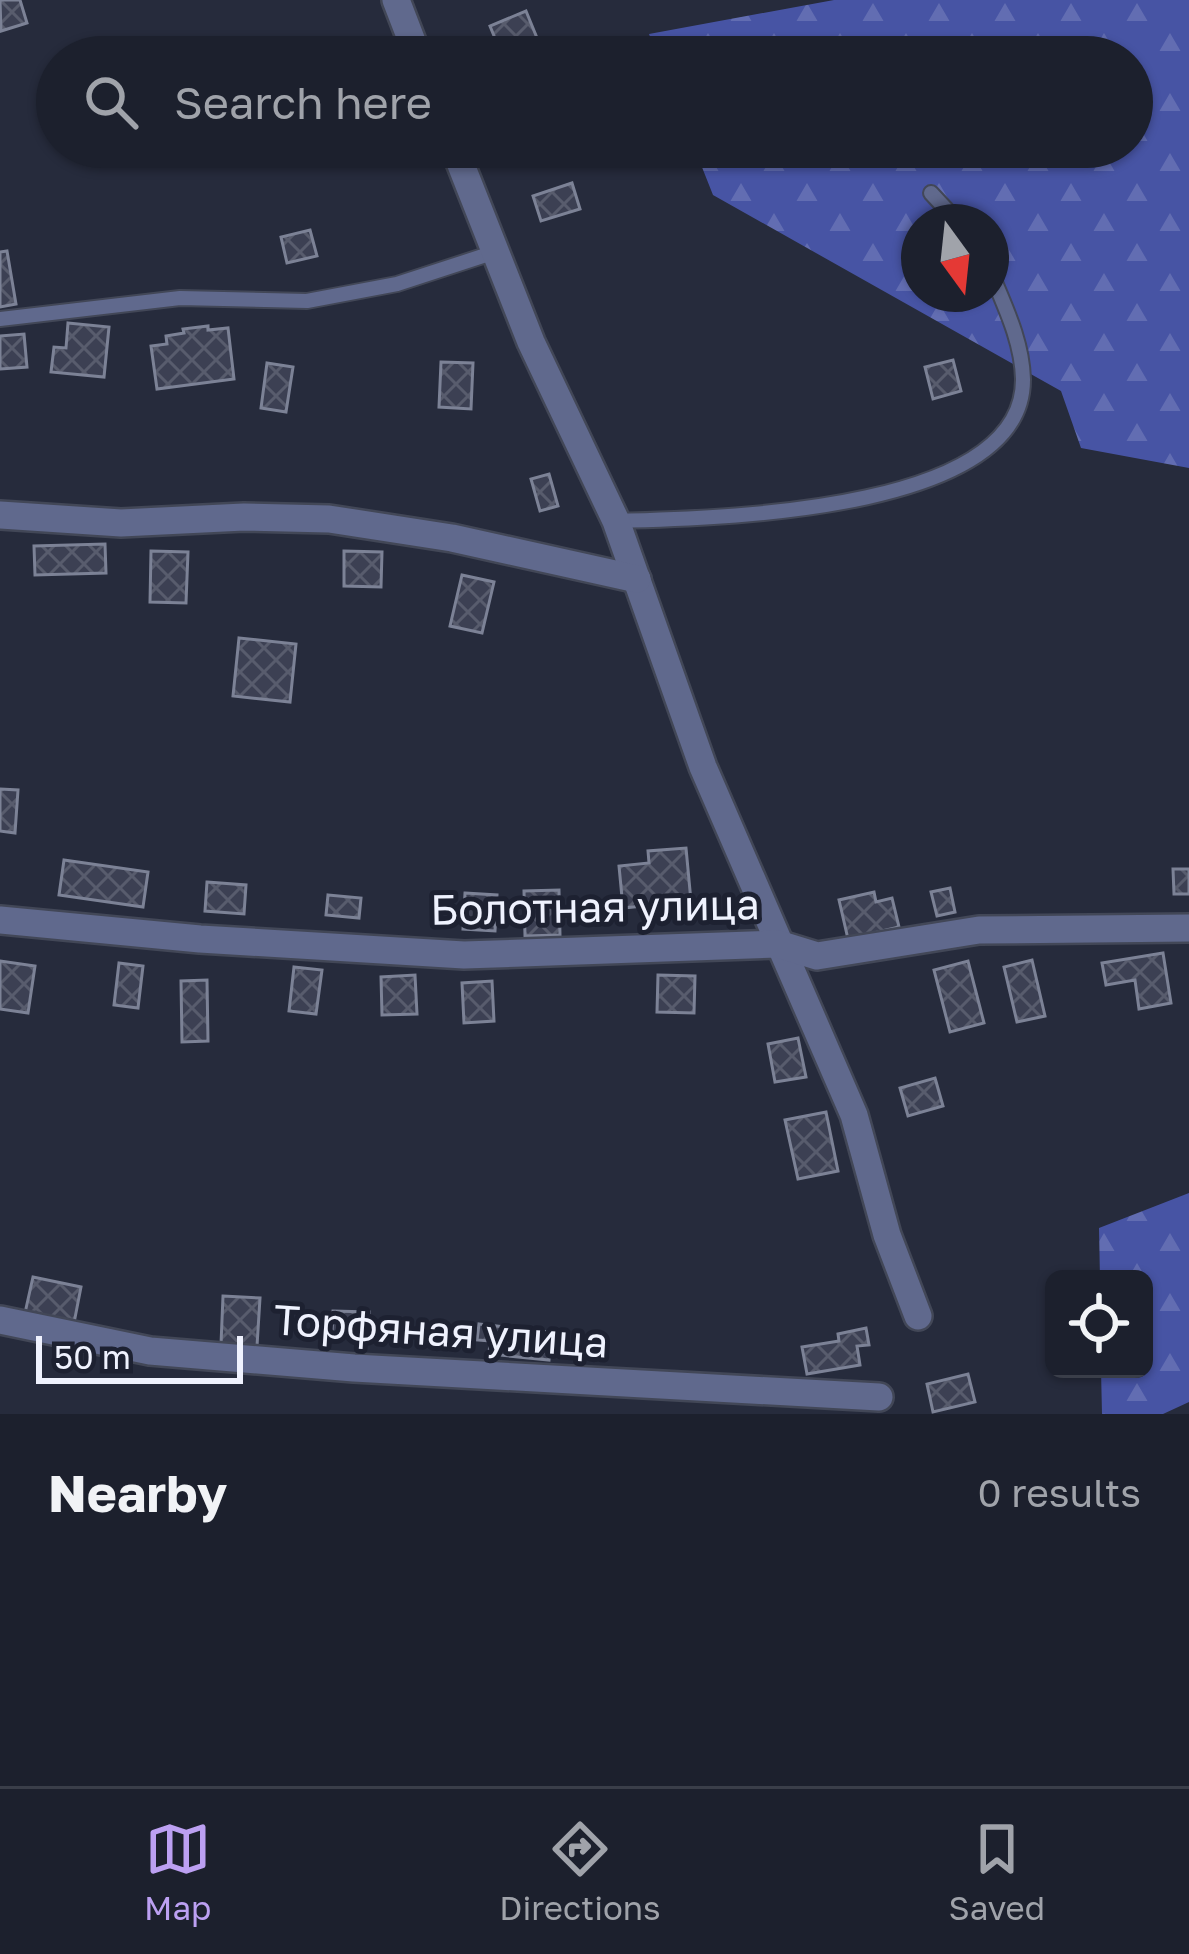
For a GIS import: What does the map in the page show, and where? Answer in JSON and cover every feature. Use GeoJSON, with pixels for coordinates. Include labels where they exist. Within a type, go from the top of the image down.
{"type":"FeatureCollection","features":[{"type":"Feature","properties":{"kind":"street"},"geometry":{"type":"LineString","coordinates":[[396,0],[410,36]]}},
{"type":"Feature","properties":{"kind":"street"},"geometry":{"type":"LineString","coordinates":[[462,168],[531,342],[616,521],[703,767],[854,1115],[887,1235],[918,1316]]}},
{"type":"Feature","properties":{"kind":"street"},"geometry":{"type":"LineString","coordinates":[[0,515],[121,523],[329,519],[452,538],[637,579]]}},
{"type":"Feature","properties":{"kind":"street","name":"Болотная улица"},"geometry":{"type":"LineString","coordinates":[[0,920],[464,956],[778,944],[817,956],[979,930],[1189,928]]}},
{"type":"Feature","properties":{"kind":"street","name":"Торфяная улица"},"geometry":{"type":"LineString","coordinates":[[0,1320],[150,1351],[354,1368],[879,1397]]}},
{"type":"Feature","properties":{"kind":"lane"},"geometry":{"type":"LineString","coordinates":[[931,193],[941,204]]}},
{"type":"Feature","properties":{"kind":"lane"},"geometry":{"type":"LineString","coordinates":[[0,319],[180,298],[307,301],[397,284],[495,252]]}},
{"type":"Feature","properties":{"kind":"lane"},"geometry":{"type":"LineString","coordinates":[[616,521],[753,517],[922,485],[959,469],[992,442],[1014,414],[1023,382],[1017,336],[1007,312]]}},
{"type":"Feature","properties":{"kind":"green space"},"geometry":{"type":"Polygon","coordinates":[[[834,0],[1189,0],[1189,468],[1081,448],[1061,391],[921,312],[1009,312],[1009,204],[901,204],[901,301],[713,195],[702,168],[1153,168],[1153,36],[649,34],[834,0]]]}},
{"type":"Feature","properties":{"kind":"green space"},"geometry":{"type":"Polygon","coordinates":[[[1189,1193],[1189,1402],[1163,1414],[1102,1414],[1101,1378],[1153,1378],[1153,1270],[1100,1270],[1099,1228],[1189,1193]]]}},
{"type":"Feature","properties":{"kind":"building"},"geometry":{"type":"Polygon","coordinates":[[[0,0],[20,0],[27,23],[1,31],[0,0]]]}},
{"type":"Feature","properties":{"kind":"building"},"geometry":{"type":"Polygon","coordinates":[[[526,11],[536,36],[494,36],[490,26],[526,11]]]}},
{"type":"Feature","properties":{"kind":"building"},"geometry":{"type":"Polygon","coordinates":[[[572,183],[580,209],[541,221],[533,196],[572,183]]]}},
{"type":"Feature","properties":{"kind":"building"},"geometry":{"type":"Polygon","coordinates":[[[310,230],[317,256],[287,263],[281,237],[310,230]]]}},
{"type":"Feature","properties":{"kind":"building"},"geometry":{"type":"Polygon","coordinates":[[[7,251],[16,304],[0,307],[0,252],[7,251]]]}},
{"type":"Feature","properties":{"kind":"building"},"geometry":{"type":"Polygon","coordinates":[[[68,323],[109,327],[104,377],[51,372],[54,347],[66,348],[68,323]]]}},
{"type":"Feature","properties":{"kind":"building"},"geometry":{"type":"Polygon","coordinates":[[[208,326],[208,330],[228,328],[234,379],[157,389],[151,346],[167,344],[166,336],[184,333],[183,329],[208,326]]]}},
{"type":"Feature","properties":{"kind":"building"},"geometry":{"type":"Polygon","coordinates":[[[24,334],[27,367],[0,369],[0,336],[24,334]]]}},
{"type":"Feature","properties":{"kind":"building"},"geometry":{"type":"Polygon","coordinates":[[[953,360],[961,391],[933,399],[925,367],[953,360]]]}},
{"type":"Feature","properties":{"kind":"building"},"geometry":{"type":"Polygon","coordinates":[[[441,362],[473,363],[471,409],[439,407],[441,362]]]}},
{"type":"Feature","properties":{"kind":"building"},"geometry":{"type":"Polygon","coordinates":[[[267,363],[293,367],[286,412],[261,408],[267,363]]]}},
{"type":"Feature","properties":{"kind":"building"},"geometry":{"type":"Polygon","coordinates":[[[549,474],[558,506],[540,511],[531,479],[549,474]]]}},
{"type":"Feature","properties":{"kind":"building"},"geometry":{"type":"Polygon","coordinates":[[[105,544],[106,573],[35,575],[34,546],[105,544]]]}},
{"type":"Feature","properties":{"kind":"building"},"geometry":{"type":"Polygon","coordinates":[[[151,551],[188,552],[186,603],[150,602],[151,551]]]}},
{"type":"Feature","properties":{"kind":"building"},"geometry":{"type":"Polygon","coordinates":[[[344,551],[382,552],[381,587],[344,586],[344,551]]]}},
{"type":"Feature","properties":{"kind":"building"},"geometry":{"type":"Polygon","coordinates":[[[462,575],[494,582],[482,633],[450,626],[462,575]]]}},
{"type":"Feature","properties":{"kind":"building"},"geometry":{"type":"Polygon","coordinates":[[[239,638],[296,644],[290,702],[233,696],[239,638]]]}},
{"type":"Feature","properties":{"kind":"building"},"geometry":{"type":"Polygon","coordinates":[[[0,789],[18,790],[15,833],[0,831],[0,789]]]}},
{"type":"Feature","properties":{"kind":"building"},"geometry":{"type":"Polygon","coordinates":[[[686,848],[692,912],[654,915],[653,905],[623,908],[619,866],[649,863],[648,851],[686,848]]]}},
{"type":"Feature","properties":{"kind":"building"},"geometry":{"type":"Polygon","coordinates":[[[64,860],[148,872],[143,907],[59,895],[64,860]]]}},
{"type":"Feature","properties":{"kind":"building"},"geometry":{"type":"Polygon","coordinates":[[[1173,869],[1189,869],[1189,894],[1174,894],[1173,869]]]}},
{"type":"Feature","properties":{"kind":"building"},"geometry":{"type":"Polygon","coordinates":[[[207,882],[246,885],[244,914],[205,911],[207,882]]]}},
{"type":"Feature","properties":{"kind":"building"},"geometry":{"type":"Polygon","coordinates":[[[950,888],[955,912],[937,916],[931,892],[950,888]]]}},
{"type":"Feature","properties":{"kind":"building"},"geometry":{"type":"Polygon","coordinates":[[[559,890],[560,935],[525,936],[524,891],[559,890]]]}},
{"type":"Feature","properties":{"kind":"building"},"geometry":{"type":"Polygon","coordinates":[[[874,892],[876,902],[892,898],[899,927],[848,939],[839,900],[874,892]]]}},
{"type":"Feature","properties":{"kind":"building"},"geometry":{"type":"Polygon","coordinates":[[[465,893],[497,895],[495,931],[463,929],[465,893]]]}},
{"type":"Feature","properties":{"kind":"building"},"geometry":{"type":"Polygon","coordinates":[[[328,895],[361,898],[359,918],[326,915],[328,895]]]}},
{"type":"Feature","properties":{"kind":"building"},"geometry":{"type":"Polygon","coordinates":[[[1163,953],[1171,1003],[1139,1009],[1135,980],[1106,985],[1102,963],[1163,953]]]}},
{"type":"Feature","properties":{"kind":"building"},"geometry":{"type":"Polygon","coordinates":[[[1032,960],[1045,1016],[1017,1022],[1004,967],[1032,960]]]}},
{"type":"Feature","properties":{"kind":"building"},"geometry":{"type":"Polygon","coordinates":[[[0,961],[35,966],[28,1013],[0,1009],[0,961]]]}},
{"type":"Feature","properties":{"kind":"building"},"geometry":{"type":"Polygon","coordinates":[[[968,961],[984,1023],[950,1032],[934,970],[968,961]]]}},
{"type":"Feature","properties":{"kind":"building"},"geometry":{"type":"Polygon","coordinates":[[[119,963],[143,966],[138,1008],[114,1005],[119,963]]]}},
{"type":"Feature","properties":{"kind":"building"},"geometry":{"type":"Polygon","coordinates":[[[294,967],[322,970],[316,1014],[289,1011],[294,967]]]}},
{"type":"Feature","properties":{"kind":"building"},"geometry":{"type":"Polygon","coordinates":[[[415,975],[417,1014],[382,1015],[381,977],[415,975]]]}},
{"type":"Feature","properties":{"kind":"building"},"geometry":{"type":"Polygon","coordinates":[[[658,975],[695,976],[694,1013],[657,1012],[658,975]]]}},
{"type":"Feature","properties":{"kind":"building"},"geometry":{"type":"Polygon","coordinates":[[[207,980],[208,1041],[182,1042],[181,981],[207,980]]]}},
{"type":"Feature","properties":{"kind":"building"},"geometry":{"type":"Polygon","coordinates":[[[492,981],[494,1021],[464,1023],[462,983],[492,981]]]}},
{"type":"Feature","properties":{"kind":"building"},"geometry":{"type":"Polygon","coordinates":[[[798,1038],[806,1077],[775,1082],[768,1044],[798,1038]]]}},
{"type":"Feature","properties":{"kind":"building"},"geometry":{"type":"Polygon","coordinates":[[[935,1078],[943,1106],[908,1116],[900,1088],[935,1078]]]}},
{"type":"Feature","properties":{"kind":"building"},"geometry":{"type":"Polygon","coordinates":[[[826,1112],[838,1171],[798,1179],[785,1120],[826,1112]]]}},
{"type":"Feature","properties":{"kind":"building"},"geometry":{"type":"Polygon","coordinates":[[[33,1277],[81,1287],[74,1323],[25,1313],[33,1277]]]}},
{"type":"Feature","properties":{"kind":"building"},"geometry":{"type":"Polygon","coordinates":[[[223,1296],[260,1298],[257,1346],[221,1344],[223,1296]]]}},
{"type":"Feature","properties":{"kind":"building"},"geometry":{"type":"Polygon","coordinates":[[[333,1311],[369,1312],[368,1334],[332,1333],[333,1311]]]}},
{"type":"Feature","properties":{"kind":"building"},"geometry":{"type":"Polygon","coordinates":[[[479,1324],[551,1332],[549,1360],[489,1354],[490,1341],[477,1340],[479,1324]]]}},
{"type":"Feature","properties":{"kind":"building"},"geometry":{"type":"Polygon","coordinates":[[[866,1328],[869,1345],[857,1346],[860,1365],[807,1374],[802,1347],[839,1341],[838,1334],[866,1328]]]}},
{"type":"Feature","properties":{"kind":"building"},"geometry":{"type":"Polygon","coordinates":[[[968,1374],[975,1402],[933,1412],[927,1384],[968,1374]]]}}]}
